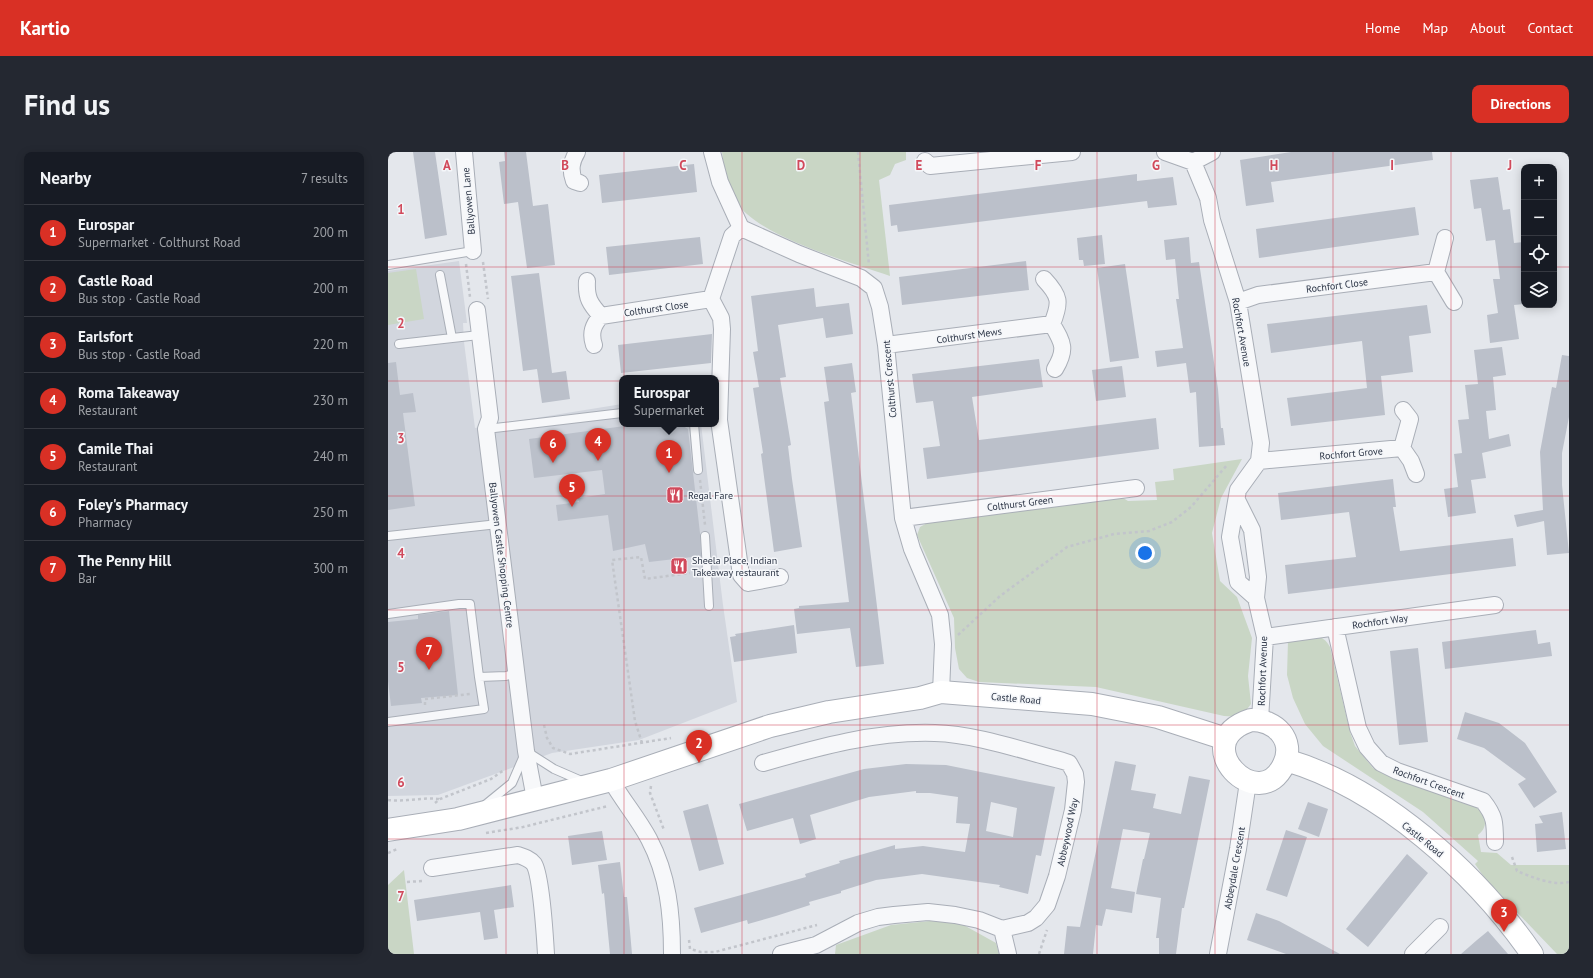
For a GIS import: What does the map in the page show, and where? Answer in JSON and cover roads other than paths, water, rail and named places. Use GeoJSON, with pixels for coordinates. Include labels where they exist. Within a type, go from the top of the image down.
{"type":"FeatureCollection","features":[{"type":"Feature","properties":{"kind":"street","name":"Ballyowen Lane"},"geometry":{"type":"LineString","coordinates":[[464,152],[469,257]]}},
{"type":"Feature","properties":{"kind":"street"},"geometry":{"type":"LineString","coordinates":[[577,152],[573,159],[570,172],[574,181],[580,183]]}},
{"type":"Feature","properties":{"kind":"street"},"geometry":{"type":"LineString","coordinates":[[712,152],[720,182],[741,228],[732,236],[711,299],[721,318],[722,329],[719,420],[741,575],[748,583],[780,576]]}},
{"type":"Feature","properties":{"kind":"street"},"geometry":{"type":"LineString","coordinates":[[925,161],[930,166],[1072,152]]}},
{"type":"Feature","properties":{"kind":"street"},"geometry":{"type":"LineString","coordinates":[[1165,152],[1193,162],[1212,152]]}},
{"type":"Feature","properties":{"kind":"street","name":"Rochfort Avenue"},"geometry":{"type":"LineString","coordinates":[[1193,162],[1208,198],[1212,220],[1238,302],[1261,443],[1259,461]]}},
{"type":"Feature","properties":{"kind":"street","name":"Colthurst Crescent"},"geometry":{"type":"LineString","coordinates":[[741,228],[799,254],[861,278],[874,288],[880,307],[886,345],[903,518],[912,549],[940,615],[943,644],[941,692]]}},
{"type":"Feature","properties":{"kind":"street"},"geometry":{"type":"LineString","coordinates":[[1445,238],[1436,272],[1454,302]]}},
{"type":"Feature","properties":{"kind":"street","name":"Rochfort Close"},"geometry":{"type":"LineString","coordinates":[[1238,302],[1258,295],[1436,272]]}},
{"type":"Feature","properties":{"kind":"street"},"geometry":{"type":"LineString","coordinates":[[1044,279],[1056,292],[1058,300],[1052,324],[1063,347],[1062,358],[1055,369]]}},
{"type":"Feature","properties":{"kind":"street"},"geometry":{"type":"LineString","coordinates":[[587,281],[586,294],[592,306],[602,316],[594,324],[591,337],[594,345]]}},
{"type":"Feature","properties":{"kind":"street","name":"Colthurst Close"},"geometry":{"type":"LineString","coordinates":[[602,316],[711,299]]}},
{"type":"Feature","properties":{"kind":"street","name":"Ballyowen Castle Shopping Centre"},"geometry":{"type":"LineString","coordinates":[[474,306],[490,418],[486,429],[526,751],[534,799]]}},
{"type":"Feature","properties":{"kind":"street","name":"Colthurst Mews"},"geometry":{"type":"LineString","coordinates":[[886,345],[1052,324]]}},
{"type":"Feature","properties":{"kind":"street"},"geometry":{"type":"LineString","coordinates":[[1402,410],[1410,419],[1402,448],[1411,461],[1416,474]]}},
{"type":"Feature","properties":{"kind":"street","name":"Rochfort Grove"},"geometry":{"type":"LineString","coordinates":[[1259,461],[1402,448]]}},
{"type":"Feature","properties":{"kind":"street"},"geometry":{"type":"LineString","coordinates":[[1256,598],[1238,582],[1230,537],[1238,490],[1259,461]]}},
{"type":"Feature","properties":{"kind":"street","name":"Colthurst Green"},"geometry":{"type":"LineString","coordinates":[[903,518],[1136,488]]}},
{"type":"Feature","properties":{"kind":"street","name":"Rochfort Avenue"},"geometry":{"type":"LineString","coordinates":[[1237,500],[1252,530],[1258,577],[1256,598],[1265,637],[1260,720]]}},
{"type":"Feature","properties":{"kind":"street","name":"Rochfort Way"},"geometry":{"type":"LineString","coordinates":[[1265,637],[1495,605]]}},
{"type":"Feature","properties":{"kind":"street","name":"Rochfort Crescent"},"geometry":{"type":"LineString","coordinates":[[1335,627],[1358,728],[1367,747],[1381,763],[1397,771],[1483,801],[1491,811],[1495,822],[1495,842]]}},
{"type":"Feature","properties":{"kind":"street","name":"Castle Road"},"geometry":{"type":"LineString","coordinates":[[388,830],[472,816],[589,784],[611,780],[770,726],[829,712],[920,698],[941,692],[1092,704],[1158,717],[1226,740]]}},
{"type":"Feature","properties":{"kind":"street"},"geometry":{"type":"LineString","coordinates":[[1260,720],[1277,728],[1283,735],[1287,748],[1286,760],[1282,770],[1266,781],[1248,782],[1239,778],[1232,771],[1227,762],[1225,752],[1226,740],[1235,728],[1243,723],[1260,720]]}},
{"type":"Feature","properties":{"kind":"street","name":"Abbeywood Way"},"geometry":{"type":"LineString","coordinates":[[763,764],[848,740],[887,735],[936,733],[984,740],[1069,763],[1075,774],[1076,782],[1073,810],[1057,876],[1047,905],[1036,918],[1028,923],[1002,929]]}},
{"type":"Feature","properties":{"kind":"street","name":"Castle Road"},"geometry":{"type":"LineString","coordinates":[[1286,760],[1313,768],[1345,785],[1388,811],[1430,843],[1463,872],[1494,904],[1532,954]]}},
{"type":"Feature","properties":{"kind":"street"},"geometry":{"type":"LineString","coordinates":[[611,780],[649,839],[666,882],[672,916],[672,954]]}},
{"type":"Feature","properties":{"kind":"street","name":"Abbeydale Crescent"},"geometry":{"type":"LineString","coordinates":[[1218,954],[1238,849],[1248,782]]}},
{"type":"Feature","properties":{"kind":"street"},"geometry":{"type":"LineString","coordinates":[[388,816],[414,825]]}},
{"type":"Feature","properties":{"kind":"street"},"geometry":{"type":"LineString","coordinates":[[430,874],[518,855],[528,859],[534,864],[538,877],[546,954]]}},
{"type":"Feature","properties":{"kind":"street"},"geometry":{"type":"LineString","coordinates":[[781,954],[819,949],[858,923],[878,917],[928,912],[955,915],[979,920],[1002,929],[1008,954]]}},
{"type":"Feature","properties":{"kind":"street"},"geometry":{"type":"LineString","coordinates":[[1413,954],[1440,927]]}},
{"type":"Feature","properties":{"kind":"lane"},"geometry":{"type":"LineString","coordinates":[[388,265],[469,257]]}},
{"type":"Feature","properties":{"kind":"lane"},"geometry":{"type":"LineString","coordinates":[[440,275],[452,338]]}},
{"type":"Feature","properties":{"kind":"lane"},"geometry":{"type":"LineString","coordinates":[[399,344],[479,335]]}},
{"type":"Feature","properties":{"kind":"lane"},"geometry":{"type":"LineString","coordinates":[[486,429],[619,413]]}},
{"type":"Feature","properties":{"kind":"lane"},"geometry":{"type":"LineString","coordinates":[[694,427],[698,470]]}},
{"type":"Feature","properties":{"kind":"lane"},"geometry":{"type":"LineString","coordinates":[[388,536],[498,524]]}},
{"type":"Feature","properties":{"kind":"lane"},"geometry":{"type":"LineString","coordinates":[[705,536],[709,606]]}},
{"type":"Feature","properties":{"kind":"lane"},"geometry":{"type":"LineString","coordinates":[[388,614],[459,604],[470,604],[484,710],[388,722]]}},
{"type":"Feature","properties":{"kind":"lane"},"geometry":{"type":"LineString","coordinates":[[479,677],[506,676],[516,673]]}},
{"type":"Feature","properties":{"kind":"lane"},"geometry":{"type":"LineString","coordinates":[[472,816],[512,783],[526,751],[554,769],[589,784]]}},
{"type":"Feature","properties":{"kind":"place","name":"Roma Takeaway"},"geometry":{"type":"Point","coordinates":[598,461]}},
{"type":"Feature","properties":{"kind":"place","name":"Foley's Pharmacy"},"geometry":{"type":"Point","coordinates":[553,463]}},
{"type":"Feature","properties":{"kind":"place","name":"Eurospar"},"geometry":{"type":"Point","coordinates":[669,473]}},
{"type":"Feature","properties":{"kind":"place","name":"Regal Fare"},"geometry":{"type":"Point","coordinates":[675,495]}},
{"type":"Feature","properties":{"kind":"place","name":"Camile Thai"},"geometry":{"type":"Point","coordinates":[572,507]}},
{"type":"Feature","properties":{"kind":"place","name":"Sheela Place, Indian Takeaway restaurant"},"geometry":{"type":"Point","coordinates":[679,566]}},
{"type":"Feature","properties":{"kind":"place","name":"The Penny Hill"},"geometry":{"type":"Point","coordinates":[429,670]}},
{"type":"Feature","properties":{"kind":"place","name":"Castle Road"},"geometry":{"type":"Point","coordinates":[699,763]}},
{"type":"Feature","properties":{"kind":"place","name":"Earlsfort"},"geometry":{"type":"Point","coordinates":[1504,932]}}]}
